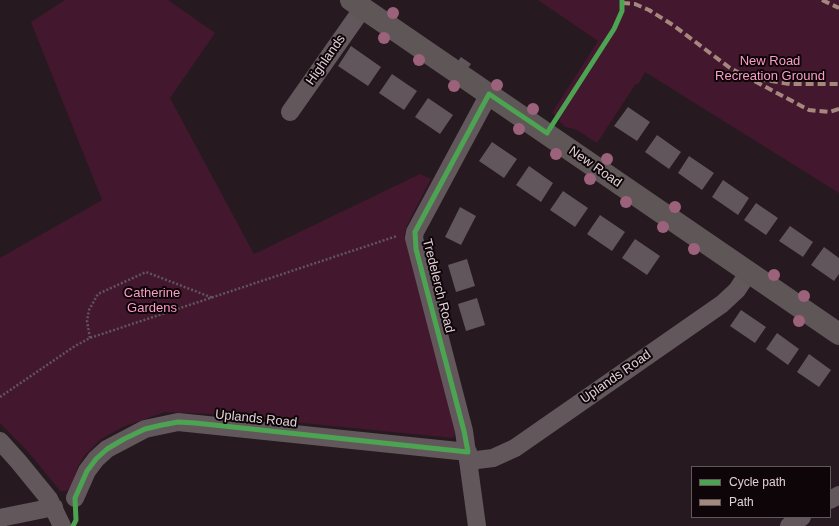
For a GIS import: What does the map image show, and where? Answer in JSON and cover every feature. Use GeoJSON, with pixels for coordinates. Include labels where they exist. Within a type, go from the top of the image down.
{"type":"FeatureCollection","features":[{"type":"Feature","properties":{"kind":"street","name":"New Road"},"geometry":{"type":"LineString","coordinates":[[357,4],[839,334]]}},
{"type":"Feature","properties":{"kind":"street","name":"Highlands"},"geometry":{"type":"LineString","coordinates":[[290,112],[357,4]]}},
{"type":"Feature","properties":{"kind":"street","name":"Tredelerch Road"},"geometry":{"type":"LineString","coordinates":[[477,526],[469,457],[464,431],[416,249],[415,232],[489,94]]}},
{"type":"Feature","properties":{"kind":"street","name":"Uplands Road"},"geometry":{"type":"LineString","coordinates":[[75,498],[87,471],[96,459],[107,449],[145,429],[178,422],[469,457],[493,458],[514,448],[722,304],[737,290],[749,272]]}},
{"type":"Feature","properties":{"kind":"street"},"geometry":{"type":"LineString","coordinates":[[0,441],[23,466],[54,507],[62,526]]}},
{"type":"Feature","properties":{"kind":"street"},"geometry":{"type":"LineString","coordinates":[[0,518],[54,507]]}},
{"type":"Feature","properties":{"kind":"street"},"geometry":{"type":"LineString","coordinates":[[789,526],[801,518]]}},
{"type":"Feature","properties":{"kind":"path"},"geometry":{"type":"LineString","coordinates":[[558,117],[614,29],[622,11],[622,0]]}},
{"type":"Feature","properties":{"kind":"path"},"geometry":{"type":"LineString","coordinates":[[0,396],[75,346],[90,338],[397,236],[415,232]]}},
{"type":"Feature","properties":{"kind":"path"},"geometry":{"type":"LineString","coordinates":[[90,338],[87,321],[89,310],[98,294],[146,272],[213,298]]}},
{"type":"Feature","properties":{"kind":"green space","name":"Catherine Gardens"},"geometry":{"type":"Polygon","coordinates":[[[65,0],[168,0],[215,33],[170,98],[254,254],[420,174],[431,179],[407,225],[404,236],[409,237],[457,431],[453,438],[212,414],[165,412],[125,426],[101,439],[85,455],[78,466],[72,486],[66,491],[60,491],[31,455],[0,423],[0,258],[102,200],[31,22],[65,0]]]}},
{"type":"Feature","properties":{"kind":"green space","name":"New Road Recreation Ground"},"geometry":{"type":"Polygon","coordinates":[[[538,0],[839,0],[839,193],[645,72],[597,143],[575,129],[565,127],[560,122],[560,119],[552,113],[598,41],[538,0]]]}},
{"type":"Feature","properties":{"kind":"building"},"geometry":{"type":"Polygon","coordinates":[[[351,46],[381,67],[368,86],[338,66],[351,46]]]}},
{"type":"Feature","properties":{"kind":"building"},"geometry":{"type":"Polygon","coordinates":[[[461,57],[471,64],[468,68],[458,61],[461,57]]]}},
{"type":"Feature","properties":{"kind":"building"},"geometry":{"type":"Polygon","coordinates":[[[392,74],[417,91],[404,110],[379,93],[392,74]]]}},
{"type":"Feature","properties":{"kind":"building"},"geometry":{"type":"Polygon","coordinates":[[[428,98],[453,115],[440,134],[415,117],[428,98]]]}},
{"type":"Feature","properties":{"kind":"building"},"geometry":{"type":"Polygon","coordinates":[[[628,107],[650,122],[637,141],[614,126],[628,107]]]}},
{"type":"Feature","properties":{"kind":"building"},"geometry":{"type":"Polygon","coordinates":[[[657,135],[681,152],[669,169],[645,152],[657,135]]]}},
{"type":"Feature","properties":{"kind":"building"},"geometry":{"type":"Polygon","coordinates":[[[492,142],[517,159],[504,178],[479,161],[492,142]]]}},
{"type":"Feature","properties":{"kind":"building"},"geometry":{"type":"Polygon","coordinates":[[[689,156],[714,173],[702,190],[678,173],[689,156]]]}},
{"type":"Feature","properties":{"kind":"building"},"geometry":{"type":"Polygon","coordinates":[[[529,166],[553,183],[541,202],[516,185],[529,166]]]}},
{"type":"Feature","properties":{"kind":"building"},"geometry":{"type":"Polygon","coordinates":[[[723,180],[749,198],[738,215],[712,197],[723,180]]]}},
{"type":"Feature","properties":{"kind":"building"},"geometry":{"type":"Polygon","coordinates":[[[563,191],[588,208],[575,227],[550,210],[563,191]]]}},
{"type":"Feature","properties":{"kind":"building"},"geometry":{"type":"Polygon","coordinates":[[[756,203],[778,218],[766,235],[744,220],[756,203]]]}},
{"type":"Feature","properties":{"kind":"building"},"geometry":{"type":"Polygon","coordinates":[[[460,207],[476,216],[461,245],[445,237],[460,207]]]}},
{"type":"Feature","properties":{"kind":"building"},"geometry":{"type":"Polygon","coordinates":[[[600,215],[625,232],[612,251],[587,234],[600,215]]]}},
{"type":"Feature","properties":{"kind":"building"},"geometry":{"type":"Polygon","coordinates":[[[790,226],[813,242],[803,257],[779,241],[790,226]]]}},
{"type":"Feature","properties":{"kind":"building"},"geometry":{"type":"Polygon","coordinates":[[[635,239],[660,256],[647,275],[622,258],[635,239]]]}},
{"type":"Feature","properties":{"kind":"building"},"geometry":{"type":"Polygon","coordinates":[[[824,247],[839,258],[839,274],[834,281],[811,265],[824,247]]]}},
{"type":"Feature","properties":{"kind":"building"},"geometry":{"type":"Polygon","coordinates":[[[467,259],[475,286],[456,292],[448,265],[467,259]]]}},
{"type":"Feature","properties":{"kind":"building"},"geometry":{"type":"Polygon","coordinates":[[[477,298],[485,325],[466,331],[458,304],[477,298]]]}},
{"type":"Feature","properties":{"kind":"building"},"geometry":{"type":"Polygon","coordinates":[[[741,310],[766,327],[755,343],[730,326],[741,310]]]}},
{"type":"Feature","properties":{"kind":"building"},"geometry":{"type":"Polygon","coordinates":[[[777,333],[799,349],[788,365],[766,349],[777,333]]]}},
{"type":"Feature","properties":{"kind":"building"},"geometry":{"type":"Polygon","coordinates":[[[809,354],[831,370],[819,387],[797,372],[809,354]]]}},
{"type":"Feature","properties":{"kind":"marked path"},"geometry":{"type":"LineString","coordinates":[[822,0],[839,8]]}},
{"type":"Feature","properties":{"kind":"marked path"},"geometry":{"type":"LineString","coordinates":[[622,3],[635,4],[649,10],[673,25],[730,68],[809,110],[829,112],[839,109]]}},
{"type":"Feature","properties":{"kind":"marked path"},"geometry":{"type":"LineString","coordinates":[[758,79],[790,84],[839,84]]}},
{"type":"Feature","properties":{"kind":"cycle path"},"geometry":{"type":"LineString","coordinates":[[73,526],[76,520],[75,498],[87,471],[96,459],[107,449],[145,429],[178,422],[468,452],[464,431],[416,249],[415,232],[489,94],[547,133],[614,29],[622,11],[622,0]]}}]}
